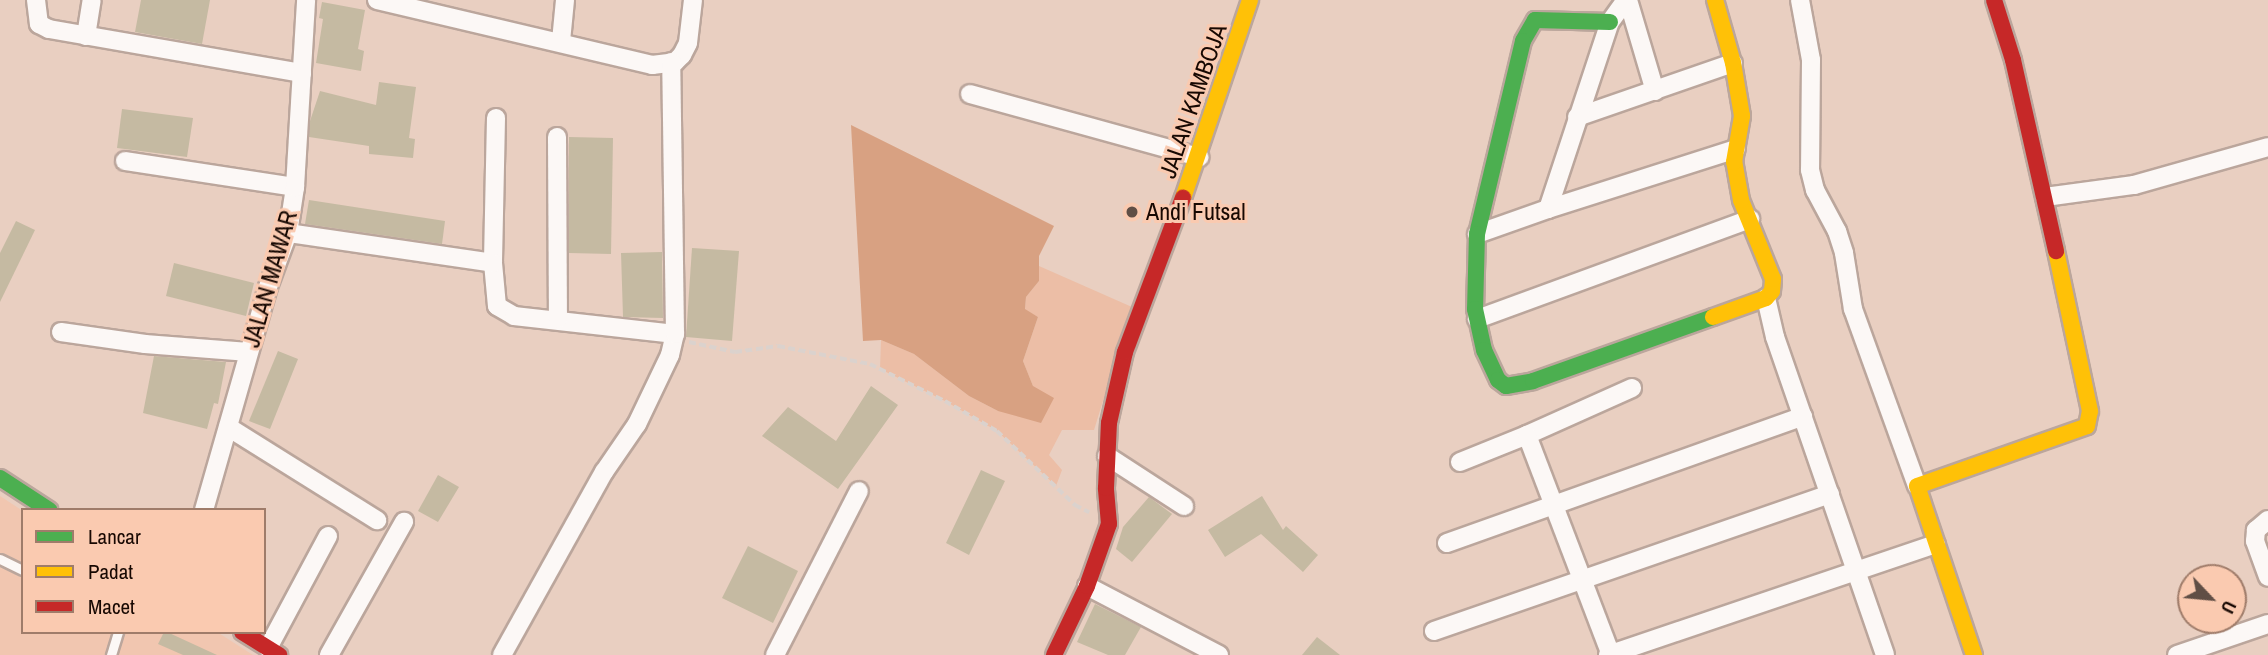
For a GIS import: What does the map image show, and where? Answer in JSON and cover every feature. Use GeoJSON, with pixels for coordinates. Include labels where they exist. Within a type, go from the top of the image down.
{"type":"FeatureCollection","features":[{"type":"Feature","properties":{"kind":"street"},"geometry":{"type":"LineString","coordinates":[[36,0],[39,24],[49,29],[302,73]]}},
{"type":"Feature","properties":{"kind":"street"},"geometry":{"type":"LineString","coordinates":[[86,36],[92,0]]}},
{"type":"Feature","properties":{"kind":"street","name":"JALAN MAWAR"},"geometry":{"type":"LineString","coordinates":[[205,508],[249,352],[288,233],[295,187],[306,0]]}},
{"type":"Feature","properties":{"kind":"street"},"geometry":{"type":"LineString","coordinates":[[377,0],[561,41],[652,65],[671,62],[682,55],[688,43],[693,0]]}},
{"type":"Feature","properties":{"kind":"street"},"geometry":{"type":"LineString","coordinates":[[561,41],[565,0]]}},
{"type":"Feature","properties":{"kind":"street","name":"JALAN KAMBOJA"},"geometry":{"type":"LineString","coordinates":[[1054,655],[1087,586],[1109,524],[1107,456],[1115,390],[1125,352],[1199,157],[1250,0]]}},
{"type":"Feature","properties":{"kind":"street"},"geometry":{"type":"LineString","coordinates":[[1548,209],[1610,22],[1627,0]]}},
{"type":"Feature","properties":{"kind":"street"},"geometry":{"type":"LineString","coordinates":[[1627,0],[1655,91]]}},
{"type":"Feature","properties":{"kind":"street"},"geometry":{"type":"LineString","coordinates":[[1610,22],[1544,18],[1535,20],[1529,26],[1477,234],[1477,318],[1484,350],[1498,380],[1513,387],[1766,298],[1772,291],[1773,279],[1741,200],[1734,162],[1742,116],[1733,63],[1715,0]]}},
{"type":"Feature","properties":{"kind":"street"},"geometry":{"type":"LineString","coordinates":[[1800,0],[1811,61],[1810,170],[1815,190],[1837,231],[1844,253],[1853,309],[1974,655]]}},
{"type":"Feature","properties":{"kind":"street"},"geometry":{"type":"LineString","coordinates":[[1917,486],[2087,425],[2090,411],[2045,197],[2013,60],[1994,0]]}},
{"type":"Feature","properties":{"kind":"street"},"geometry":{"type":"LineString","coordinates":[[502,655],[604,472],[637,424],[670,355],[674,337],[671,62]]}},
{"type":"Feature","properties":{"kind":"street"},"geometry":{"type":"LineString","coordinates":[[1577,117],[1733,63]]}},
{"type":"Feature","properties":{"kind":"street"},"geometry":{"type":"LineString","coordinates":[[970,94],[1199,157]]}},
{"type":"Feature","properties":{"kind":"street"},"geometry":{"type":"LineString","coordinates":[[496,118],[493,263],[494,293],[501,310],[514,316],[558,319],[674,337]]}},
{"type":"Feature","properties":{"kind":"street"},"geometry":{"type":"LineString","coordinates":[[557,137],[558,319]]}},
{"type":"Feature","properties":{"kind":"street"},"geometry":{"type":"LineString","coordinates":[[2045,197],[2134,184],[2268,147]]}},
{"type":"Feature","properties":{"kind":"street"},"geometry":{"type":"LineString","coordinates":[[1477,234],[1736,149]]}},
{"type":"Feature","properties":{"kind":"street"},"geometry":{"type":"LineString","coordinates":[[125,161],[295,187]]}},
{"type":"Feature","properties":{"kind":"street"},"geometry":{"type":"LineString","coordinates":[[1477,318],[1750,219]]}},
{"type":"Feature","properties":{"kind":"street"},"geometry":{"type":"LineString","coordinates":[[288,233],[493,263]]}},
{"type":"Feature","properties":{"kind":"street"},"geometry":{"type":"LineString","coordinates":[[1766,298],[1775,337],[1857,570],[1878,653]]}},
{"type":"Feature","properties":{"kind":"street"},"geometry":{"type":"LineString","coordinates":[[61,332],[145,344],[249,352]]}},
{"type":"Feature","properties":{"kind":"street"},"geometry":{"type":"LineString","coordinates":[[1460,462],[1632,388]]}},
{"type":"Feature","properties":{"kind":"street"},"geometry":{"type":"LineString","coordinates":[[1447,543],[1803,416]]}},
{"type":"Feature","properties":{"kind":"street"},"geometry":{"type":"LineString","coordinates":[[228,427],[377,520]]}},
{"type":"Feature","properties":{"kind":"street"},"geometry":{"type":"LineString","coordinates":[[1527,435],[1555,503],[1581,582],[1610,655],[1936,544]]}},
{"type":"Feature","properties":{"kind":"street"},"geometry":{"type":"LineString","coordinates":[[1107,456],[1184,506]]}},
{"type":"Feature","properties":{"kind":"street"},"geometry":{"type":"LineString","coordinates":[[0,478],[46,508]]}},
{"type":"Feature","properties":{"kind":"street"},"geometry":{"type":"LineString","coordinates":[[775,655],[859,491]]}},
{"type":"Feature","properties":{"kind":"street"},"geometry":{"type":"LineString","coordinates":[[1434,631],[1830,494]]}},
{"type":"Feature","properties":{"kind":"street"},"geometry":{"type":"LineString","coordinates":[[2268,520],[2256,530],[2255,541],[2268,577]]}},
{"type":"Feature","properties":{"kind":"street"},"geometry":{"type":"LineString","coordinates":[[329,655],[404,522]]}},
{"type":"Feature","properties":{"kind":"street"},"geometry":{"type":"LineString","coordinates":[[245,634],[273,652],[328,536]]}},
{"type":"Feature","properties":{"kind":"street"},"geometry":{"type":"LineString","coordinates":[[1087,586],[1219,655]]}},
{"type":"Feature","properties":{"kind":"street"},"geometry":{"type":"LineString","coordinates":[[2177,655],[2268,624]]}},
{"type":"Feature","properties":{"kind":"lane"},"geometry":{"type":"LineString","coordinates":[[0,559],[21,569]]}},
{"type":"Feature","properties":{"kind":"lane"},"geometry":{"type":"LineString","coordinates":[[111,655],[117,634]]}},
{"type":"Feature","properties":{"kind":"path"},"geometry":{"type":"LineString","coordinates":[[674,337],[735,352],[778,346],[870,365],[945,401],[996,431],[1075,505],[1109,524]]}},
{"type":"Feature","properties":{"kind":"shaded area"},"geometry":{"type":"Polygon","coordinates":[[[851,125],[1054,226],[1039,256],[1039,281],[1026,297],[1025,309],[1038,317],[1023,361],[1033,386],[1054,398],[1041,423],[998,411],[969,396],[914,354],[881,340],[863,341],[851,125]]]}},
{"type":"Feature","properties":{"kind":"shaded area"},"geometry":{"type":"Polygon","coordinates":[[[1039,266],[1132,307],[1094,430],[1062,430],[1049,455],[1062,470],[1056,486],[997,431],[945,401],[880,369],[881,340],[914,354],[969,396],[998,411],[1033,386],[1023,361],[1038,317],[1025,310],[1026,297],[1039,281],[1039,266]]]}},
{"type":"Feature","properties":{"kind":"shaded area"},"geometry":{"type":"Polygon","coordinates":[[[0,496],[21,510],[21,634],[220,634],[253,655],[0,655],[0,496]]]}},
{"type":"Feature","properties":{"kind":"building"},"geometry":{"type":"Polygon","coordinates":[[[141,0],[210,0],[202,44],[135,32],[141,0]]]}},
{"type":"Feature","properties":{"kind":"building"},"geometry":{"type":"Polygon","coordinates":[[[322,2],[365,10],[358,49],[364,51],[361,71],[316,63],[323,19],[319,18],[322,2]]]}},
{"type":"Feature","properties":{"kind":"building"},"geometry":{"type":"Polygon","coordinates":[[[379,82],[416,87],[409,138],[415,139],[413,158],[369,154],[369,146],[309,137],[310,121],[320,91],[376,105],[379,82]]]}},
{"type":"Feature","properties":{"kind":"building"},"geometry":{"type":"Polygon","coordinates":[[[122,109],[193,118],[187,157],[117,148],[122,109]]]}},
{"type":"Feature","properties":{"kind":"building"},"geometry":{"type":"Polygon","coordinates":[[[569,137],[613,138],[611,254],[569,253],[569,137]]]}},
{"type":"Feature","properties":{"kind":"building"},"geometry":{"type":"Polygon","coordinates":[[[309,200],[445,221],[442,244],[305,224],[309,200]]]}},
{"type":"Feature","properties":{"kind":"building"},"geometry":{"type":"Polygon","coordinates":[[[16,221],[35,230],[0,302],[0,253],[16,221]]]}},
{"type":"Feature","properties":{"kind":"building"},"geometry":{"type":"Polygon","coordinates":[[[692,248],[739,251],[732,341],[686,337],[692,248]]]}},
{"type":"Feature","properties":{"kind":"building"},"geometry":{"type":"Polygon","coordinates":[[[662,252],[663,318],[623,317],[621,253],[662,252]]]}},
{"type":"Feature","properties":{"kind":"building"},"geometry":{"type":"Polygon","coordinates":[[[174,263],[254,283],[246,316],[166,296],[174,263]]]}},
{"type":"Feature","properties":{"kind":"building"},"geometry":{"type":"Polygon","coordinates":[[[278,351],[298,359],[270,429],[249,421],[278,351]]]}},
{"type":"Feature","properties":{"kind":"building"},"geometry":{"type":"Polygon","coordinates":[[[154,356],[226,362],[218,404],[214,403],[207,429],[143,413],[154,356]]]}},
{"type":"Feature","properties":{"kind":"building"},"geometry":{"type":"Polygon","coordinates":[[[871,386],[898,405],[838,489],[762,436],[788,407],[836,441],[871,386]]]}},
{"type":"Feature","properties":{"kind":"building"},"geometry":{"type":"Polygon","coordinates":[[[981,470],[1005,481],[969,555],[946,543],[981,470]]]}},
{"type":"Feature","properties":{"kind":"building"},"geometry":{"type":"Polygon","coordinates":[[[438,475],[459,487],[438,522],[418,511],[438,475]]]}},
{"type":"Feature","properties":{"kind":"building"},"geometry":{"type":"Polygon","coordinates":[[[1262,496],[1283,530],[1286,526],[1318,555],[1303,572],[1261,534],[1225,557],[1208,530],[1262,496]]]}},
{"type":"Feature","properties":{"kind":"building"},"geometry":{"type":"Polygon","coordinates":[[[1149,497],[1172,514],[1132,562],[1116,549],[1123,527],[1149,497]]]}},
{"type":"Feature","properties":{"kind":"building"},"geometry":{"type":"Polygon","coordinates":[[[748,546],[798,571],[773,623],[722,598],[748,546]]]}},
{"type":"Feature","properties":{"kind":"building"},"geometry":{"type":"Polygon","coordinates":[[[1095,604],[1141,627],[1125,655],[1108,655],[1077,642],[1095,604]]]}},
{"type":"Feature","properties":{"kind":"building"},"geometry":{"type":"Polygon","coordinates":[[[163,634],[171,634],[217,655],[183,655],[158,644],[163,634]]]}},
{"type":"Feature","properties":{"kind":"building"},"geometry":{"type":"Polygon","coordinates":[[[1317,637],[1340,655],[1302,655],[1317,637]]]}},
{"type":"Feature","properties":{"kind":"traffic: fast"},"geometry":{"type":"LineString","coordinates":[[1610,22],[1535,20],[1523,41],[1477,234],[1475,309],[1484,350],[1498,380],[1506,386],[1533,381],[1713,317]]}},
{"type":"Feature","properties":{"kind":"traffic: fast"},"geometry":{"type":"LineString","coordinates":[[0,478],[46,508]]}},
{"type":"Feature","properties":{"kind":"traffic: slow"},"geometry":{"type":"LineString","coordinates":[[1183,198],[1250,0]]}},
{"type":"Feature","properties":{"kind":"traffic: slow"},"geometry":{"type":"LineString","coordinates":[[1713,317],[1766,298],[1772,291],[1773,279],[1741,200],[1734,162],[1742,116],[1733,63],[1715,0]]}},
{"type":"Feature","properties":{"kind":"traffic: slow"},"geometry":{"type":"LineString","coordinates":[[1974,655],[1917,486],[2087,426],[2090,411],[2056,251]]}},
{"type":"Feature","properties":{"kind":"traffic: jam"},"geometry":{"type":"LineString","coordinates":[[1994,0],[2013,60],[2056,251]]}},
{"type":"Feature","properties":{"kind":"traffic: jam"},"geometry":{"type":"LineString","coordinates":[[1054,655],[1087,586],[1109,524],[1106,488],[1109,423],[1125,352],[1183,198]]}},
{"type":"Feature","properties":{"kind":"traffic: jam"},"geometry":{"type":"LineString","coordinates":[[245,634],[279,655]]}},
{"type":"Feature","properties":{"kind":"place","name":"Andi Futsal"},"geometry":{"type":"Point","coordinates":[1132,212]}}]}
